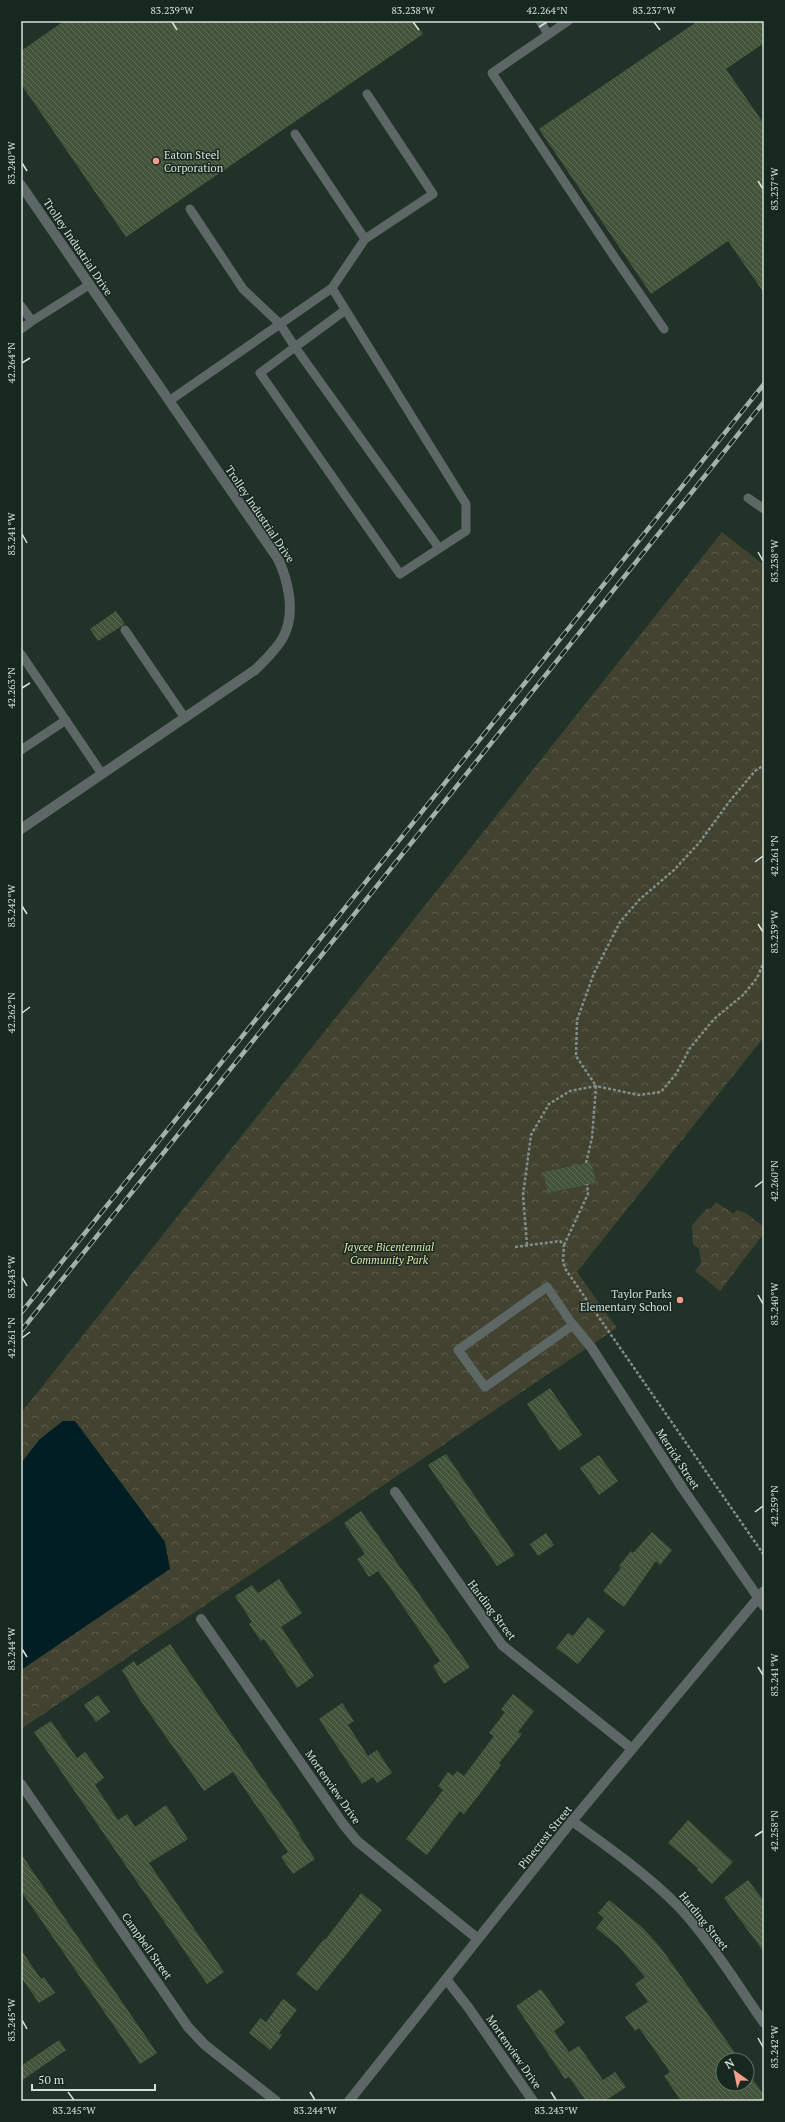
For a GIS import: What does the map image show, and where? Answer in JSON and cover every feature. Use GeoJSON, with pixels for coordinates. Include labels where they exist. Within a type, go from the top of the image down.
{"type":"FeatureCollection","features":[{"type":"Feature","properties":{"kind":"street","name":"Trolley Industrial Drive"},"geometry":{"type":"LineString","coordinates":[[21,185],[278,559],[284,572],[290,607],[290,622],[273,652],[255,670],[21,829]]}},
{"type":"Feature","properties":{"kind":"street","name":"Merrick Street"},"geometry":{"type":"LineString","coordinates":[[573,1325],[592,1347],[683,1489],[762,1599]]}},
{"type":"Feature","properties":{"kind":"street","name":"Harding Street"},"geometry":{"type":"LineString","coordinates":[[395,1492],[502,1645],[632,1749]]}},
{"type":"Feature","properties":{"kind":"street","name":"Pinecrest Street"},"geometry":{"type":"LineString","coordinates":[[349,2101],[572,1821],[632,1749],[762,1599]]}},
{"type":"Feature","properties":{"kind":"street","name":"Mortenview Drive"},"geometry":{"type":"LineString","coordinates":[[202,1619],[338,1818],[357,1841],[478,1939]]}},
{"type":"Feature","properties":{"kind":"street","name":"Campbell Street"},"geometry":{"type":"LineString","coordinates":[[21,1784],[188,2027],[205,2045],[276,2101]]}},
{"type":"Feature","properties":{"kind":"street","name":"Harding Street"},"geometry":{"type":"LineString","coordinates":[[572,1821],[601,1842],[678,1906],[714,1950],[764,2023]]}},
{"type":"Feature","properties":{"kind":"street","name":"Mortenview Drive"},"geometry":{"type":"LineString","coordinates":[[446,1979],[468,2007],[533,2101]]}},
{"type":"Feature","properties":{"kind":"lane"},"geometry":{"type":"LineString","coordinates":[[540,21],[548,34]]}},
{"type":"Feature","properties":{"kind":"lane"},"geometry":{"type":"LineString","coordinates":[[568,21],[492,73],[606,246],[664,329]]}},
{"type":"Feature","properties":{"kind":"lane"},"geometry":{"type":"LineString","coordinates":[[169,401],[332,288],[365,239],[433,194],[367,94]]}},
{"type":"Feature","properties":{"kind":"lane"},"geometry":{"type":"LineString","coordinates":[[296,134],[365,239]]}},
{"type":"Feature","properties":{"kind":"lane"},"geometry":{"type":"LineString","coordinates":[[190,209],[243,289],[280,324],[439,548]]}},
{"type":"Feature","properties":{"kind":"lane"},"geometry":{"type":"LineString","coordinates":[[21,329],[89,285]]}},
{"type":"Feature","properties":{"kind":"lane"},"geometry":{"type":"LineString","coordinates":[[332,288],[344,311],[466,504],[466,531],[400,574],[260,373],[344,311]]}},
{"type":"Feature","properties":{"kind":"lane"},"geometry":{"type":"LineString","coordinates":[[21,306],[32,321]]}},
{"type":"Feature","properties":{"kind":"lane"},"geometry":{"type":"LineString","coordinates":[[748,498],[764,509]]}},
{"type":"Feature","properties":{"kind":"lane"},"geometry":{"type":"LineString","coordinates":[[125,630],[184,718]]}},
{"type":"Feature","properties":{"kind":"lane"},"geometry":{"type":"LineString","coordinates":[[21,654],[102,774]]}},
{"type":"Feature","properties":{"kind":"lane"},"geometry":{"type":"LineString","coordinates":[[21,750],[66,720]]}},
{"type":"Feature","properties":{"kind":"lane"},"geometry":{"type":"LineString","coordinates":[[547,1287],[573,1325],[485,1387],[458,1350],[547,1287]]}},
{"type":"Feature","properties":{"kind":"path"},"geometry":{"type":"LineString","coordinates":[[586,1163],[592,1138],[596,1086],[576,1056],[577,1020],[594,974],[620,922],[639,900],[674,870],[699,843],[737,792],[755,771],[764,765]]}},
{"type":"Feature","properties":{"kind":"path"},"geometry":{"type":"LineString","coordinates":[[527,1245],[523,1195],[531,1135],[549,1104],[570,1091],[596,1086],[638,1095],[661,1092],[676,1074],[690,1048],[714,1019],[743,995],[757,978],[764,962]]}},
{"type":"Feature","properties":{"kind":"path"},"geometry":{"type":"LineString","coordinates":[[587,1184],[588,1194],[564,1245],[563,1262],[566,1270],[764,1555]]}},
{"type":"Feature","properties":{"kind":"path"},"geometry":{"type":"LineString","coordinates":[[515,1247],[560,1241],[564,1245]]}},
{"type":"Feature","properties":{"kind":"green space","name":"Jaycee Bicentennial Community Park"},"geometry":{"type":"Polygon","coordinates":[[[722,532],[764,565],[764,1037],[577,1272],[617,1328],[21,1729],[21,1413],[722,532]]]}},
{"type":"Feature","properties":{"kind":"green space"},"geometry":{"type":"Polygon","coordinates":[[[716,1202],[734,1214],[736,1210],[746,1213],[764,1227],[764,1233],[720,1291],[695,1271],[701,1263],[699,1249],[693,1245],[692,1226],[706,1209],[711,1208],[716,1202]]]}},
{"type":"Feature","properties":{"kind":"water"},"geometry":{"type":"Polygon","coordinates":[[[63,1421],[75,1421],[165,1542],[170,1569],[21,1670],[21,1463],[40,1439],[63,1421]]]}},
{"type":"Feature","properties":{"kind":"building","name":"Eaton Steel Corporation"},"geometry":{"type":"Polygon","coordinates":[[[64,21],[414,21],[423,34],[126,237],[21,84],[21,51],[64,21]]]}},
{"type":"Feature","properties":{"kind":"building"},"geometry":{"type":"Polygon","coordinates":[[[698,21],[764,21],[764,43],[726,69],[764,124],[764,293],[728,241],[651,294],[539,129],[698,21]]]}},
{"type":"Feature","properties":{"kind":"building"},"geometry":{"type":"Polygon","coordinates":[[[116,611],[125,624],[98,641],[90,629],[116,611]]]}},
{"type":"Feature","properties":{"kind":"building"},"geometry":{"type":"Polygon","coordinates":[[[591,1162],[596,1183],[548,1193],[543,1172],[591,1162]]]}},
{"type":"Feature","properties":{"kind":"building"},"geometry":{"type":"Polygon","coordinates":[[[550,1388],[582,1435],[559,1451],[527,1404],[550,1388]]]}},
{"type":"Feature","properties":{"kind":"building"},"geometry":{"type":"Polygon","coordinates":[[[446,1454],[515,1555],[497,1566],[428,1465],[446,1454]]]}},
{"type":"Feature","properties":{"kind":"building"},"geometry":{"type":"Polygon","coordinates":[[[599,1455],[618,1481],[599,1495],[580,1468],[599,1455]]]}},
{"type":"Feature","properties":{"kind":"building"},"geometry":{"type":"Polygon","coordinates":[[[361,1511],[470,1667],[444,1684],[433,1666],[440,1661],[398,1599],[378,1571],[369,1577],[357,1559],[365,1554],[344,1523],[361,1511]]]}},
{"type":"Feature","properties":{"kind":"building"},"geometry":{"type":"Polygon","coordinates":[[[652,1532],[672,1550],[660,1565],[656,1561],[624,1607],[603,1591],[621,1568],[619,1566],[631,1551],[633,1553],[652,1532]]]}},
{"type":"Feature","properties":{"kind":"building"},"geometry":{"type":"Polygon","coordinates":[[[546,1533],[554,1545],[538,1556],[530,1544],[546,1533]]]}},
{"type":"Feature","properties":{"kind":"building"},"geometry":{"type":"Polygon","coordinates":[[[279,1579],[302,1613],[281,1627],[314,1676],[297,1688],[264,1639],[261,1641],[249,1624],[252,1622],[235,1596],[252,1585],[258,1593],[279,1579]]]}},
{"type":"Feature","properties":{"kind":"building"},"geometry":{"type":"Polygon","coordinates":[[[588,1617],[605,1631],[578,1664],[556,1648],[568,1633],[573,1636],[588,1617]]]}},
{"type":"Feature","properties":{"kind":"building"},"geometry":{"type":"Polygon","coordinates":[[[170,1644],[295,1826],[300,1834],[299,1835],[315,1859],[293,1874],[281,1857],[288,1852],[233,1772],[204,1791],[138,1697],[122,1670],[134,1661],[137,1666],[170,1644]]]}},
{"type":"Feature","properties":{"kind":"building"},"geometry":{"type":"Polygon","coordinates":[[[513,1694],[534,1711],[518,1732],[522,1734],[499,1763],[501,1765],[464,1814],[460,1811],[427,1855],[406,1839],[443,1790],[438,1786],[448,1772],[453,1776],[457,1771],[464,1776],[494,1736],[489,1733],[505,1712],[501,1709],[513,1694]]]}},
{"type":"Feature","properties":{"kind":"building"},"geometry":{"type":"Polygon","coordinates":[[[98,1695],[110,1712],[96,1722],[84,1705],[98,1695]]]}},
{"type":"Feature","properties":{"kind":"building"},"geometry":{"type":"Polygon","coordinates":[[[342,1703],[354,1721],[348,1725],[368,1756],[377,1750],[392,1773],[377,1783],[373,1777],[362,1784],[319,1719],[342,1703]]]}},
{"type":"Feature","properties":{"kind":"building"},"geometry":{"type":"Polygon","coordinates":[[[51,1721],[77,1758],[85,1752],[104,1778],[95,1785],[118,1820],[127,1814],[135,1827],[166,1805],[188,1839],[149,1863],[224,1972],[207,1984],[34,1732],[51,1721]]]}},
{"type":"Feature","properties":{"kind":"building"},"geometry":{"type":"Polygon","coordinates":[[[688,1820],[733,1862],[712,1884],[697,1870],[698,1868],[668,1843],[688,1820]]]}},
{"type":"Feature","properties":{"kind":"building"},"geometry":{"type":"Polygon","coordinates":[[[21,1854],[157,2053],[140,2064],[21,1891],[21,1854]]]}},
{"type":"Feature","properties":{"kind":"building"},"geometry":{"type":"Polygon","coordinates":[[[748,1880],[764,1901],[764,1952],[724,1898],[748,1880]]]}},
{"type":"Feature","properties":{"kind":"building"},"geometry":{"type":"Polygon","coordinates":[[[361,1893],[382,1910],[317,1991],[296,1974],[324,1939],[325,1940],[361,1893]]]}},
{"type":"Feature","properties":{"kind":"building"},"geometry":{"type":"Polygon","coordinates":[[[609,1900],[643,1928],[661,1948],[734,2052],[715,2052],[715,2092],[755,2092],[755,2082],[764,2095],[764,2101],[681,2101],[664,2076],[670,2072],[639,2028],[635,2031],[625,2017],[648,2002],[635,1984],[645,1977],[618,1946],[596,1928],[604,1918],[598,1913],[609,1900]]]}},
{"type":"Feature","properties":{"kind":"building"},"geometry":{"type":"Polygon","coordinates":[[[21,1950],[41,1979],[44,1977],[55,1993],[39,2003],[21,1977],[21,1950]]]}},
{"type":"Feature","properties":{"kind":"building"},"geometry":{"type":"Polygon","coordinates":[[[541,1989],[565,2023],[554,2031],[569,2052],[579,2046],[603,2080],[615,2072],[626,2087],[605,2101],[586,2101],[569,2077],[565,2079],[516,2006],[541,1989]]]}},
{"type":"Feature","properties":{"kind":"building"},"geometry":{"type":"Polygon","coordinates":[[[283,1999],[297,2010],[279,2033],[282,2035],[270,2050],[249,2033],[260,2018],[266,2022],[283,1999]]]}},
{"type":"Feature","properties":{"kind":"building"},"geometry":{"type":"Polygon","coordinates":[[[59,2040],[66,2050],[21,2081],[21,2066],[59,2040]]]}},
{"type":"Feature","properties":{"kind":"railway"},"geometry":{"type":"LineString","coordinates":[[21,1313],[764,384]]}},
{"type":"Feature","properties":{"kind":"railway"},"geometry":{"type":"LineString","coordinates":[[21,1331],[764,402]]}},
{"type":"Feature","properties":{"kind":"place","name":"Eaton Steel Corporation"},"geometry":{"type":"Point","coordinates":[156,161]}},
{"type":"Feature","properties":{"kind":"place","name":"Taylor Parks Elementary School"},"geometry":{"type":"Point","coordinates":[680,1300]}}]}
